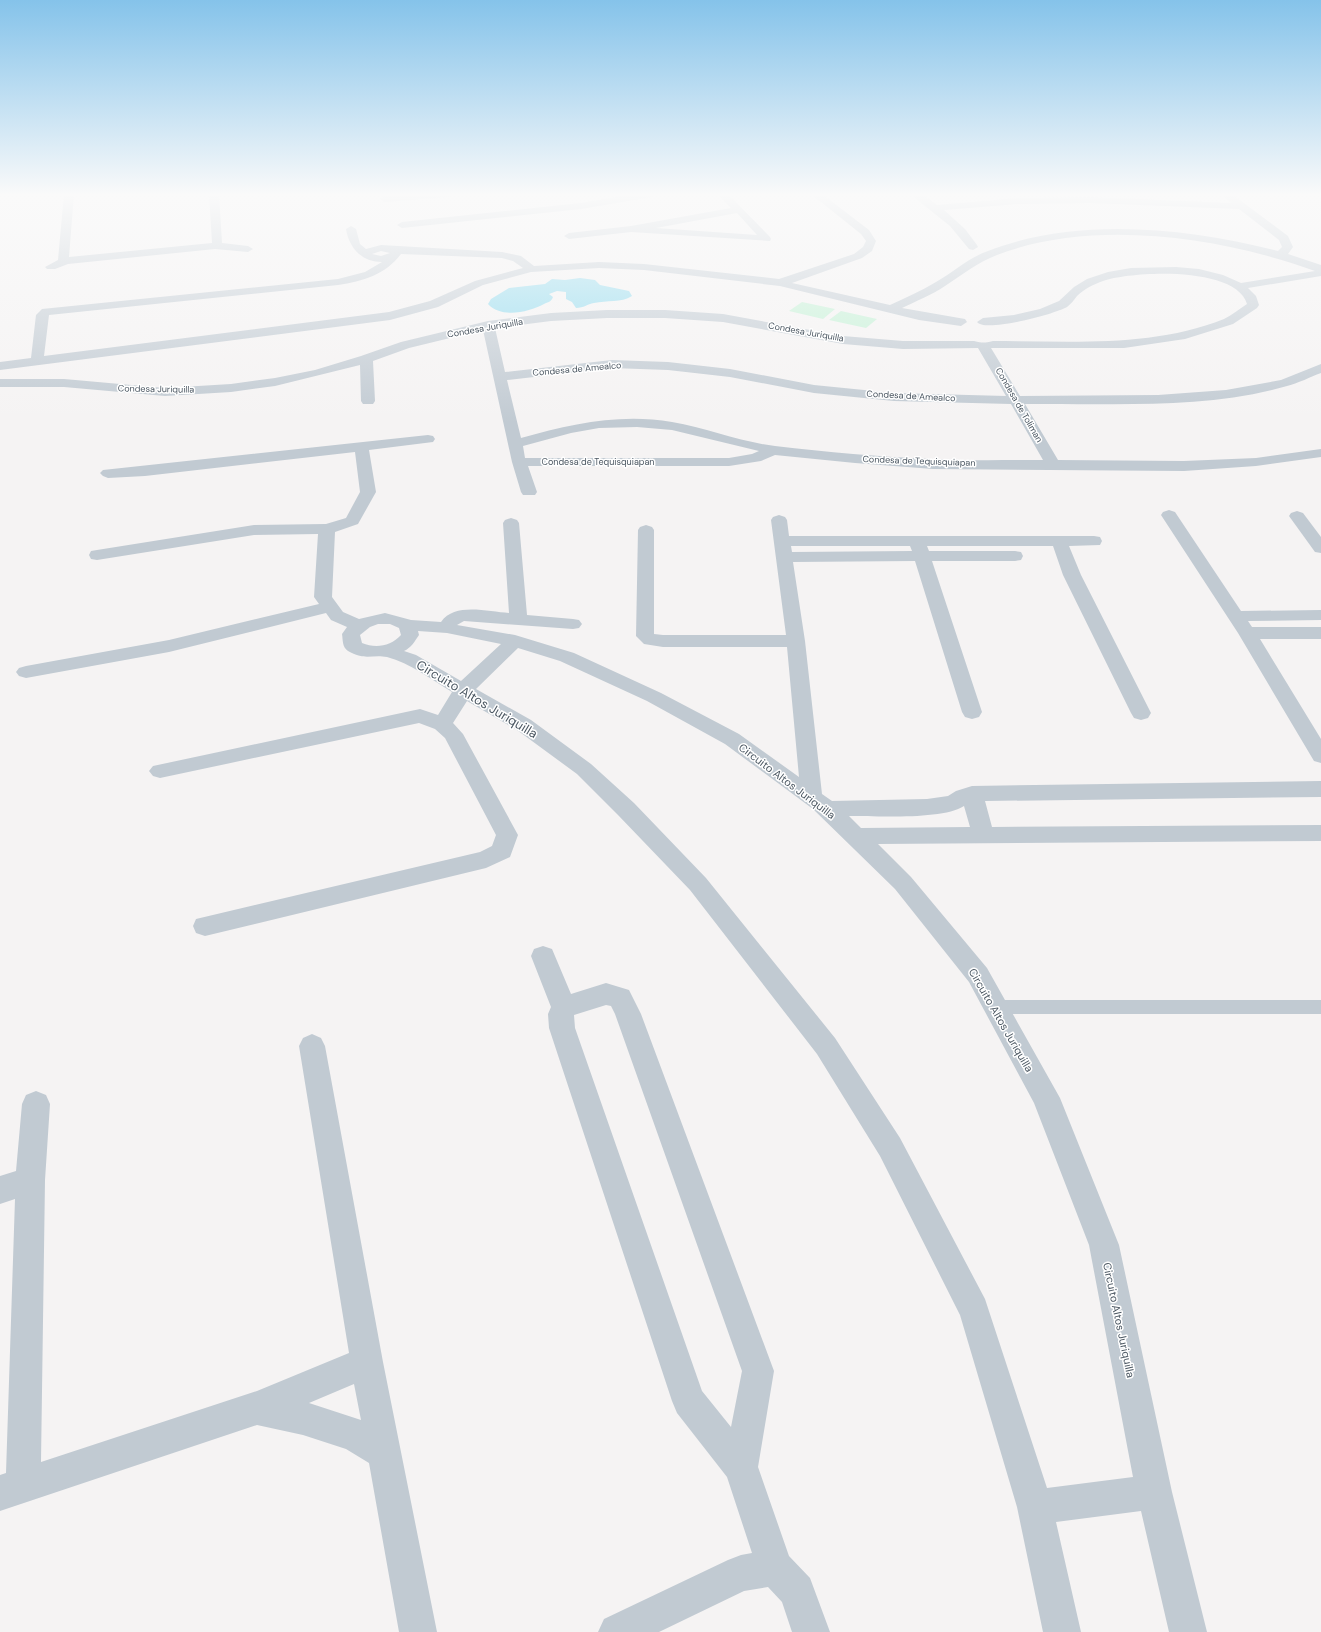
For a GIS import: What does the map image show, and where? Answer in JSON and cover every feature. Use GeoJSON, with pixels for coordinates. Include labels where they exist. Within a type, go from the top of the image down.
{"type":"FeatureCollection","features":[{"type":"Feature","properties":{"kind":"street"},"geometry":{"type":"LineString","coordinates":[[359,278],[367,270]]}},
{"type":"Feature","properties":{"kind":"street"},"geometry":{"type":"LineString","coordinates":[[37,361],[42,316],[46,312],[338,282],[359,278],[381,270]]}},
{"type":"Feature","properties":{"kind":"street","name":"Condesa Juriquilla"},"geometry":{"type":"LineString","coordinates":[[0,383],[64,383],[165,392],[197,391],[275,382],[317,373],[366,359],[434,304],[479,283],[527,270]]}},
{"type":"Feature","properties":{"kind":"street","name":"Condesa Juriquilla"},"geometry":{"type":"LineString","coordinates":[[671,270],[780,283],[919,316],[962,322],[983,322],[1030,315],[1064,304],[1076,290],[1097,279],[1116,273],[1142,270]]}},
{"type":"Feature","properties":{"kind":"street"},"geometry":{"type":"LineString","coordinates":[[780,283],[817,270]]}},
{"type":"Feature","properties":{"kind":"street"},"geometry":{"type":"LineString","coordinates":[[892,309],[941,284],[959,270]]}},
{"type":"Feature","properties":{"kind":"street","name":"Condesa Juriquilla"},"geometry":{"type":"LineString","coordinates":[[1,368],[37,361],[364,320],[440,335],[488,325],[551,317],[606,314],[664,314],[723,318],[843,340],[903,345],[984,346],[1124,344],[1185,335],[1229,321],[1253,305],[1249,294],[1241,286],[1223,279],[1198,272],[1147,270]]}},
{"type":"Feature","properties":{"kind":"street"},"geometry":{"type":"LineString","coordinates":[[1241,286],[1321,273]]}},
{"type":"Feature","properties":{"kind":"street"},"geometry":{"type":"LineString","coordinates":[[364,320],[406,328]]}},
{"type":"Feature","properties":{"kind":"street"},"geometry":{"type":"LineString","coordinates":[[962,322],[956,326],[955,333],[965,342],[984,346],[997,343],[1000,335],[995,328],[983,322]]}},
{"type":"Feature","properties":{"kind":"street"},"geometry":{"type":"LineString","coordinates":[[488,325],[518,462],[528,492]]}},
{"type":"Feature","properties":{"kind":"street","name":"Condesa de Toliman"},"geometry":{"type":"LineString","coordinates":[[984,346],[1053,464]]}},
{"type":"Feature","properties":{"kind":"street"},"geometry":{"type":"LineString","coordinates":[[64,383],[69,369],[78,361],[90,355]]}},
{"type":"Feature","properties":{"kind":"street"},"geometry":{"type":"LineString","coordinates":[[366,359],[368,401]]}},
{"type":"Feature","properties":{"kind":"street","name":"Condesa de Amealco"},"geometry":{"type":"LineString","coordinates":[[499,378],[550,370],[612,364],[668,366],[730,373],[814,389],[894,397],[1016,400],[1158,399],[1226,394],[1284,383],[1321,368]]}},
{"type":"Feature","properties":{"kind":"street"},"geometry":{"type":"LineString","coordinates":[[515,444],[570,429],[599,424],[637,423],[672,426],[773,450]]}},
{"type":"Feature","properties":{"kind":"street"},"geometry":{"type":"LineString","coordinates":[[108,473],[428,439]]}},
{"type":"Feature","properties":{"kind":"street"},"geometry":{"type":"LineString","coordinates":[[97,554],[254,530],[327,529],[352,521],[368,492],[361,446]]}},
{"type":"Feature","properties":{"kind":"street","name":"Condesa de Tequisquiapan"},"geometry":{"type":"LineString","coordinates":[[518,462],[729,462],[756,458],[773,450],[855,459],[933,464],[1184,466],[1256,462],[1321,453]]}},
{"type":"Feature","properties":{"kind":"street"},"geometry":{"type":"LineString","coordinates":[[1169,515],[1247,633],[1321,756]]}},
{"type":"Feature","properties":{"kind":"street"},"geometry":{"type":"LineString","coordinates":[[1297,516],[1321,548]]}},
{"type":"Feature","properties":{"kind":"street"},"geometry":{"type":"LineString","coordinates":[[779,520],[819,803],[927,807],[953,802],[964,796],[972,794],[1321,789]]}},
{"type":"Feature","properties":{"kind":"street"},"geometry":{"type":"LineString","coordinates":[[511,523],[516,630]]}},
{"type":"Feature","properties":{"kind":"street"},"geometry":{"type":"LineString","coordinates":[[327,529],[323,597],[337,616],[358,625],[351,634],[353,646],[367,652],[387,651],[402,645],[410,635],[408,625]]}},
{"type":"Feature","properties":{"kind":"street"},"geometry":{"type":"LineString","coordinates":[[646,530],[645,636],[651,640],[663,641],[796,641]]}},
{"type":"Feature","properties":{"kind":"street"},"geometry":{"type":"LineString","coordinates":[[784,549],[1062,549],[1094,542]]}},
{"type":"Feature","properties":{"kind":"street"},"geometry":{"type":"LineString","coordinates":[[919,549],[972,712]]}},
{"type":"Feature","properties":{"kind":"street"},"geometry":{"type":"LineString","coordinates":[[1062,549],[1141,713]]}},
{"type":"Feature","properties":{"kind":"street"},"geometry":{"type":"LineString","coordinates":[[26,672],[169,646],[329,607]]}},
{"type":"Feature","properties":{"kind":"street"},"geometry":{"type":"LineString","coordinates":[[1236,616],[1321,615]]}},
{"type":"Feature","properties":{"kind":"street","name":"Circuito Altos Juriquilla"},"geometry":{"type":"LineString","coordinates":[[358,625],[376,618],[395,618],[408,625],[516,630],[567,657],[654,697],[732,739],[819,803],[856,836],[903,883],[978,975],[1046,1098],[1104,1245],[1154,1492],[1188,1632]]}},
{"type":"Feature","properties":{"kind":"street"},"geometry":{"type":"LineString","coordinates":[[442,724],[464,689],[516,630],[573,624]]}},
{"type":"Feature","properties":{"kind":"street"},"geometry":{"type":"LineString","coordinates":[[1247,633],[1321,633]]}},
{"type":"Feature","properties":{"kind":"street","name":"Circuito Altos Juriquilla"},"geometry":{"type":"LineString","coordinates":[[387,651],[409,659],[464,689],[524,725],[578,765],[626,809],[698,884],[826,1046],[890,1147],[974,1310],[1035,1507],[1062,1632]]}},
{"type":"Feature","properties":{"kind":"street"},"geometry":{"type":"LineString","coordinates":[[160,771],[420,716],[442,724],[453,734],[507,836],[502,851],[486,859],[205,926]]}},
{"type":"Feature","properties":{"kind":"street"},"geometry":{"type":"LineString","coordinates":[[972,794],[983,836]]}},
{"type":"Feature","properties":{"kind":"street"},"geometry":{"type":"LineString","coordinates":[[856,836],[1321,833]]}},
{"type":"Feature","properties":{"kind":"street"},"geometry":{"type":"LineString","coordinates":[[543,956],[564,1007],[561,1014],[562,1028],[688,1401],[742,1467],[775,1568],[797,1591],[811,1632]]}},
{"type":"Feature","properties":{"kind":"street"},"geometry":{"type":"LineString","coordinates":[[564,1007],[606,994],[620,998],[628,1014],[758,1371],[742,1467]]}},
{"type":"Feature","properties":{"kind":"street"},"geometry":{"type":"LineString","coordinates":[[312,1046],[367,1362],[418,1632]]}},
{"type":"Feature","properties":{"kind":"street"},"geometry":{"type":"LineString","coordinates":[[36,1104],[11,1489],[257,1408],[367,1362]]}},
{"type":"Feature","properties":{"kind":"street"},"geometry":{"type":"LineString","coordinates":[[0,1190],[30,1180]]}},
{"type":"Feature","properties":{"kind":"street"},"geometry":{"type":"LineString","coordinates":[[257,1408],[303,1418],[355,1435],[384,1453]]}},
{"type":"Feature","properties":{"kind":"street"},"geometry":{"type":"LineString","coordinates":[[1035,1507],[1154,1492]]}},
{"type":"Feature","properties":{"kind":"street"},"geometry":{"type":"LineString","coordinates":[[617,1632],[741,1573],[775,1568]]}},
{"type":"Feature","properties":{"kind":"lane"},"geometry":{"type":"LineString","coordinates":[[996,1008],[1321,1007]]}},
{"type":"Feature","properties":{"kind":"green space"},"geometry":{"type":"Polygon","coordinates":[[[802,302],[835,309],[823,319],[789,311],[802,302]]]}},
{"type":"Feature","properties":{"kind":"green space"},"geometry":{"type":"Polygon","coordinates":[[[841,311],[877,319],[866,328],[829,320],[841,311]]]}},
{"type":"Feature","properties":{"kind":"water"},"geometry":{"type":"Polygon","coordinates":[[[580,278],[595,280],[600,285],[629,291],[632,296],[623,300],[599,302],[576,308],[572,302],[566,299],[566,292],[557,291],[549,294],[553,297],[549,302],[538,307],[516,313],[508,313],[494,309],[488,304],[491,299],[509,288],[545,284],[552,279],[565,280],[580,278]]]}}]}
